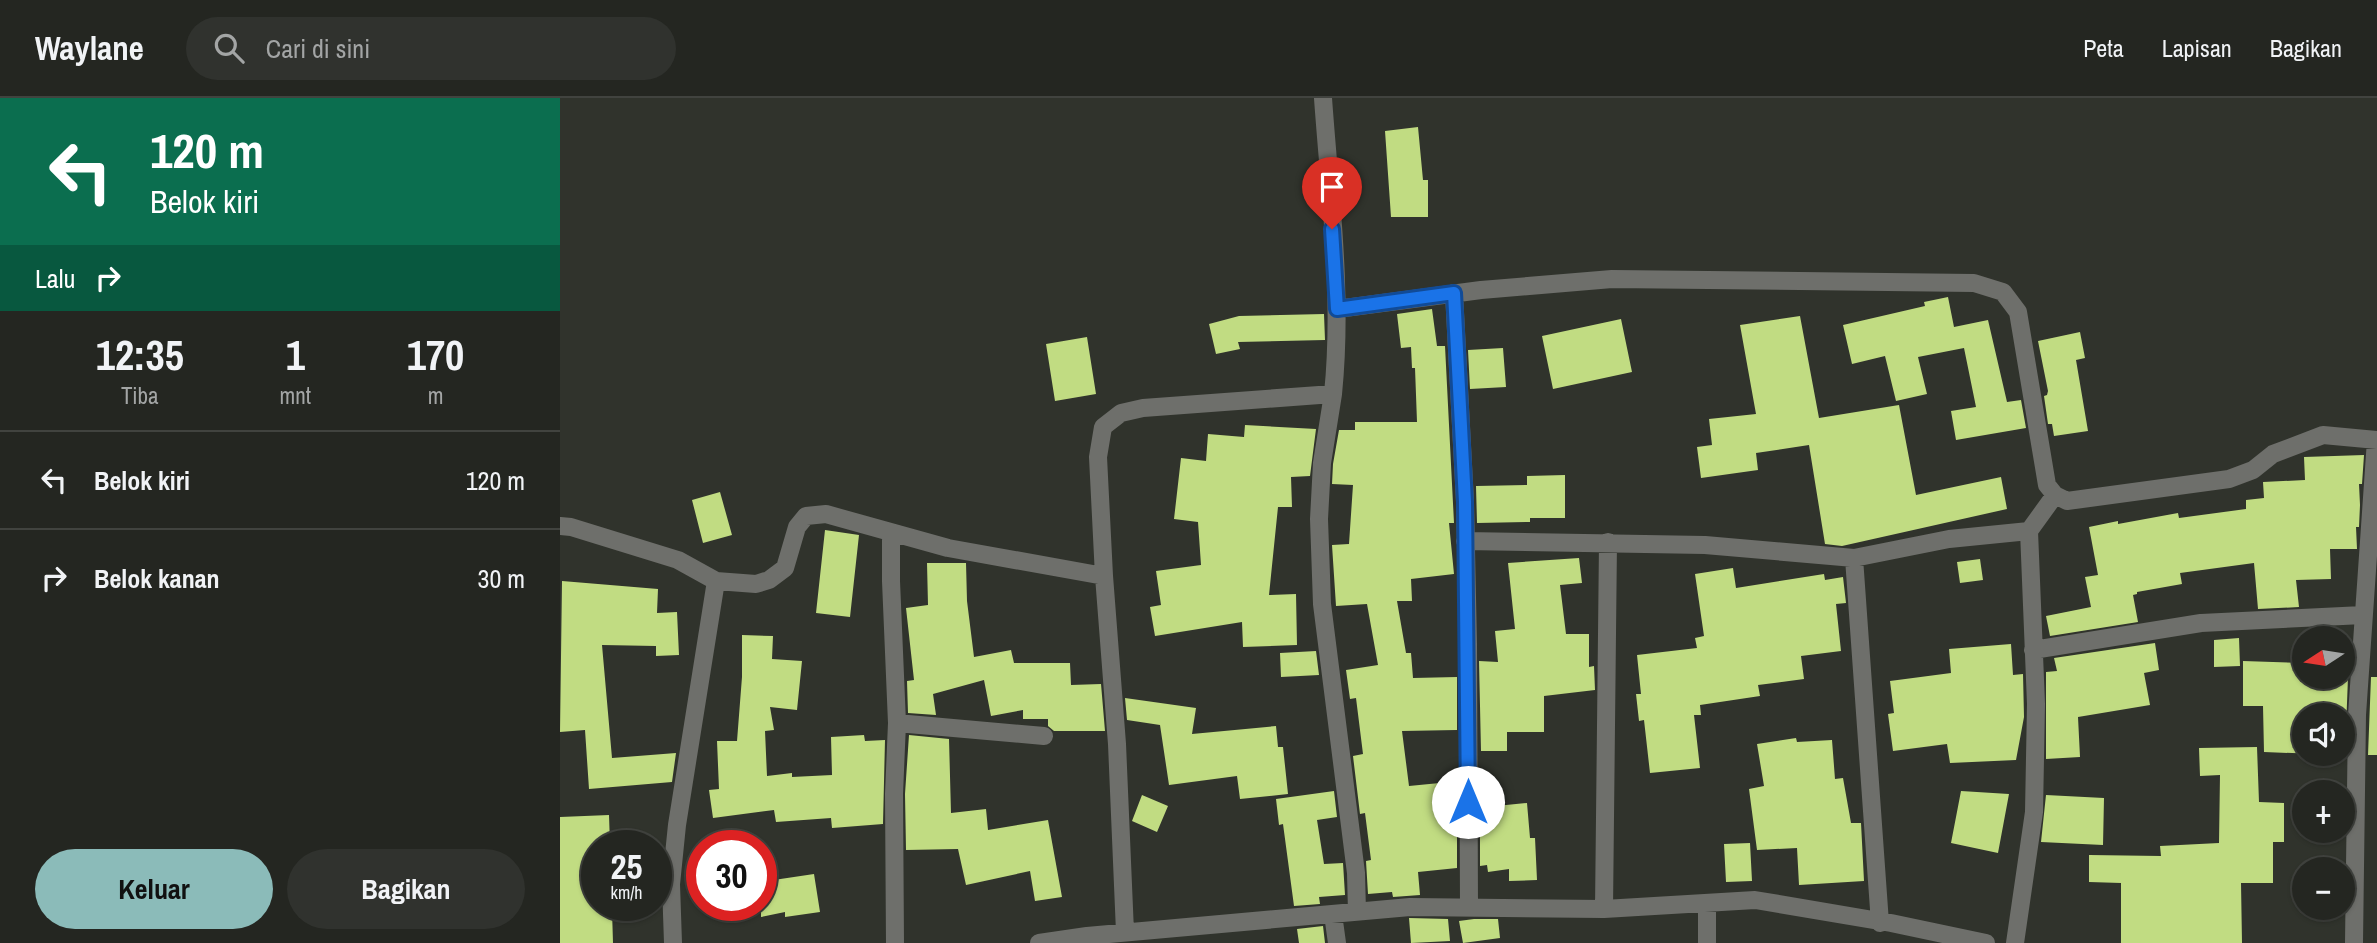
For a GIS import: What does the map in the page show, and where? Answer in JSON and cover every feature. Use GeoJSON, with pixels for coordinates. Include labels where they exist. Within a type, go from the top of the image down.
{"type":"FeatureCollection","features":[{"type":"Feature","properties":{"kind":"street"},"geometry":{"type":"LineString","coordinates":[[1323,98],[1338,348],[1322,463],[1319,519],[1322,604],[1356,873],[1357,912]]}},
{"type":"Feature","properties":{"kind":"street"},"geometry":{"type":"LineString","coordinates":[[1337,309],[1454,293],[1612,279],[1974,283],[2003,292],[2018,312],[2047,485],[2055,495],[2067,501],[2229,479],[2253,470],[2273,454],[2323,435],[2377,440],[2368,605],[2357,715],[2354,943]]}},
{"type":"Feature","properties":{"kind":"street"},"geometry":{"type":"LineString","coordinates":[[1454,293],[1465,541],[1469,907]]}},
{"type":"Feature","properties":{"kind":"street"},"geometry":{"type":"LineString","coordinates":[[1125,932],[1117,744],[1098,457],[1103,426],[1121,413],[1143,408],[1333,394]]}},
{"type":"Feature","properties":{"kind":"street"},"geometry":{"type":"LineString","coordinates":[[2015,943],[2035,812],[2036,704],[2029,531],[2055,495]]}},
{"type":"Feature","properties":{"kind":"street"},"geometry":{"type":"LineString","coordinates":[[560,526],[678,560],[716,581],[756,584],[769,580],[785,568],[797,527],[806,516],[826,514],[948,548],[1104,576]]}},
{"type":"Feature","properties":{"kind":"street"},"geometry":{"type":"LineString","coordinates":[[1465,541],[1705,545],[1854,558],[1949,539],[2029,531]]}},
{"type":"Feature","properties":{"kind":"street"},"geometry":{"type":"LineString","coordinates":[[891,532],[897,723],[894,794],[895,943]]}},
{"type":"Feature","properties":{"kind":"street"},"geometry":{"type":"LineString","coordinates":[[1604,909],[1608,542]]}},
{"type":"Feature","properties":{"kind":"street"},"geometry":{"type":"LineString","coordinates":[[1854,558],[1886,923],[1893,943]]}},
{"type":"Feature","properties":{"kind":"street"},"geometry":{"type":"LineString","coordinates":[[673,943],[671,884],[677,825],[716,581]]}},
{"type":"Feature","properties":{"kind":"street"},"geometry":{"type":"LineString","coordinates":[[2033,650],[2202,623],[2368,605]]}},
{"type":"Feature","properties":{"kind":"street"},"geometry":{"type":"LineString","coordinates":[[897,723],[1044,736]]}},
{"type":"Feature","properties":{"kind":"street"},"geometry":{"type":"LineString","coordinates":[[1039,943],[1125,932],[1410,907],[1604,909],[1755,900],[1986,943]]}},
{"type":"Feature","properties":{"kind":"street"},"geometry":{"type":"LineString","coordinates":[[1707,903],[1707,943]]}},
{"type":"Feature","properties":{"kind":"street"},"geometry":{"type":"LineString","coordinates":[[1333,914],[1337,943]]}},
{"type":"Feature","properties":{"kind":"building"},"geometry":{"type":"Polygon","coordinates":[[[1418,127],[1423,180],[1428,180],[1428,217],[1391,217],[1385,131],[1418,127]]]}},
{"type":"Feature","properties":{"kind":"building"},"geometry":{"type":"Polygon","coordinates":[[[1948,297],[1954,327],[1988,320],[2007,402],[2021,400],[2026,428],[1956,440],[1951,411],[1976,407],[1964,348],[1918,357],[1927,394],[1896,401],[1885,356],[1852,364],[1843,325],[1925,306],[1924,302],[1948,297]]]}},
{"type":"Feature","properties":{"kind":"building"},"geometry":{"type":"Polygon","coordinates":[[[1432,309],[1437,346],[1445,346],[1454,523],[1449,523],[1454,574],[1411,579],[1412,601],[1397,601],[1406,653],[1411,653],[1413,678],[1457,677],[1457,730],[1402,731],[1409,786],[1450,782],[1451,795],[1457,794],[1457,868],[1418,872],[1420,895],[1393,897],[1392,892],[1368,894],[1366,861],[1371,860],[1365,813],[1360,814],[1353,756],[1363,754],[1356,698],[1350,699],[1346,670],[1378,665],[1367,604],[1336,606],[1332,545],[1349,544],[1353,485],[1332,484],[1333,464],[1339,430],[1355,430],[1355,422],[1417,422],[1415,368],[1412,368],[1411,347],[1401,348],[1397,314],[1432,309]]]}},
{"type":"Feature","properties":{"kind":"building"},"geometry":{"type":"Polygon","coordinates":[[[1324,314],[1325,340],[1238,342],[1240,349],[1216,354],[1209,324],[1239,316],[1324,314]]]}},
{"type":"Feature","properties":{"kind":"building"},"geometry":{"type":"Polygon","coordinates":[[[1800,316],[1819,418],[1899,405],[1916,495],[2001,477],[2007,509],[1842,546],[1825,544],[1809,445],[1756,453],[1758,470],[1701,478],[1697,447],[1712,445],[1709,419],[1756,414],[1740,325],[1800,316]]]}},
{"type":"Feature","properties":{"kind":"building"},"geometry":{"type":"Polygon","coordinates":[[[1621,319],[1632,372],[1553,389],[1542,336],[1621,319]]]}},
{"type":"Feature","properties":{"kind":"building"},"geometry":{"type":"Polygon","coordinates":[[[2080,332],[2085,358],[2076,360],[2088,431],[2054,436],[2052,424],[2048,424],[2044,396],[2048,391],[2038,341],[2080,332]]]}},
{"type":"Feature","properties":{"kind":"building"},"geometry":{"type":"Polygon","coordinates":[[[1087,337],[1096,394],[1055,401],[1046,344],[1087,337]]]}},
{"type":"Feature","properties":{"kind":"building"},"geometry":{"type":"Polygon","coordinates":[[[1503,348],[1506,387],[1470,389],[1468,350],[1503,348]]]}},
{"type":"Feature","properties":{"kind":"building"},"geometry":{"type":"Polygon","coordinates":[[[1245,425],[1316,429],[1310,476],[1291,477],[1292,507],[1278,507],[1269,595],[1296,594],[1297,645],[1243,647],[1242,622],[1155,636],[1150,607],[1161,605],[1156,571],[1201,565],[1198,522],[1174,519],[1181,458],[1206,461],[1208,434],[1244,437],[1245,425]]]}},
{"type":"Feature","properties":{"kind":"building"},"geometry":{"type":"Polygon","coordinates":[[[2364,455],[2362,484],[2359,484],[2357,549],[2330,549],[2331,579],[2296,580],[2299,607],[2258,609],[2254,563],[2180,573],[2182,584],[2137,592],[2133,595],[2138,622],[2050,636],[2046,616],[2091,607],[2085,577],[2098,575],[2089,527],[2178,513],[2179,518],[2246,509],[2246,500],[2264,498],[2263,482],[2305,480],[2304,457],[2364,455]]]}},
{"type":"Feature","properties":{"kind":"building"},"geometry":{"type":"Polygon","coordinates":[[[1565,475],[1565,518],[1477,523],[1476,486],[1527,485],[1527,476],[1565,475]]]}},
{"type":"Feature","properties":{"kind":"building"},"geometry":{"type":"Polygon","coordinates":[[[720,492],[732,535],[703,543],[692,500],[720,492]]]}},
{"type":"Feature","properties":{"kind":"building"},"geometry":{"type":"Polygon","coordinates":[[[825,530],[859,535],[850,617],[816,613],[825,530]]]}},
{"type":"Feature","properties":{"kind":"building"},"geometry":{"type":"Polygon","coordinates":[[[1579,558],[1582,583],[1560,585],[1566,634],[1589,634],[1589,667],[1594,666],[1595,690],[1544,696],[1544,732],[1507,732],[1507,751],[1481,751],[1479,661],[1498,662],[1495,631],[1515,629],[1508,563],[1579,558]]]}},
{"type":"Feature","properties":{"kind":"building"},"geometry":{"type":"Polygon","coordinates":[[[1980,559],[1983,580],[1960,583],[1957,562],[1980,559]]]}},
{"type":"Feature","properties":{"kind":"building"},"geometry":{"type":"Polygon","coordinates":[[[927,563],[966,563],[967,601],[974,657],[1011,650],[1014,663],[1070,663],[1071,685],[1101,684],[1105,731],[1054,731],[1048,726],[1048,719],[1023,719],[1023,710],[991,716],[984,680],[933,694],[936,715],[908,713],[907,681],[914,680],[906,608],[928,605],[927,563]]]}},
{"type":"Feature","properties":{"kind":"building"},"geometry":{"type":"Polygon","coordinates":[[[1733,568],[1736,588],[1824,574],[1825,580],[1843,577],[1846,603],[1836,604],[1841,651],[1801,656],[1804,679],[1758,685],[1760,696],[1700,705],[1701,715],[1694,715],[1700,768],[1650,773],[1644,720],[1639,721],[1636,694],[1641,694],[1637,655],[1697,648],[1695,638],[1704,636],[1695,574],[1733,568]]]}},
{"type":"Feature","properties":{"kind":"building"},"geometry":{"type":"Polygon","coordinates":[[[562,581],[658,589],[657,613],[677,612],[679,655],[656,656],[656,646],[602,645],[612,758],[676,753],[672,782],[589,789],[585,730],[560,732],[562,581]]]}},
{"type":"Feature","properties":{"kind":"building"},"geometry":{"type":"Polygon","coordinates":[[[742,635],[773,636],[772,659],[802,661],[797,710],[770,707],[774,730],[765,731],[767,776],[792,773],[792,777],[832,775],[831,737],[864,735],[865,741],[885,740],[883,824],[832,828],[831,818],[776,822],[774,810],[713,818],[709,790],[719,789],[717,741],[737,741],[742,635]]]}},
{"type":"Feature","properties":{"kind":"building"},"geometry":{"type":"Polygon","coordinates":[[[2239,638],[2240,666],[2214,667],[2214,640],[2239,638]]]}},
{"type":"Feature","properties":{"kind":"building"},"geometry":{"type":"Polygon","coordinates":[[[2155,643],[2159,670],[2144,673],[2150,705],[2078,717],[2080,757],[2046,759],[2046,672],[2057,671],[2054,658],[2155,643]]]}},
{"type":"Feature","properties":{"kind":"building"},"geometry":{"type":"Polygon","coordinates":[[[2011,644],[2013,675],[2023,674],[2024,717],[2016,760],[1950,763],[1947,744],[1893,751],[1888,714],[1894,713],[1890,681],[1951,673],[1949,649],[2011,644]]]}},
{"type":"Feature","properties":{"kind":"building"},"geometry":{"type":"Polygon","coordinates":[[[1316,651],[1319,675],[1281,677],[1280,653],[1316,651]]]}},
{"type":"Feature","properties":{"kind":"building"},"geometry":{"type":"Polygon","coordinates":[[[2243,661],[2292,663],[2292,690],[2348,690],[2347,703],[2292,703],[2292,753],[2264,752],[2263,706],[2243,706],[2243,661]]]}},
{"type":"Feature","properties":{"kind":"building"},"geometry":{"type":"Polygon","coordinates":[[[2371,677],[2377,677],[2377,755],[2368,755],[2371,677]]]}},
{"type":"Feature","properties":{"kind":"building"},"geometry":{"type":"Polygon","coordinates":[[[1125,698],[1196,708],[1192,734],[1276,726],[1278,747],[1283,747],[1288,794],[1240,799],[1237,776],[1169,785],[1160,725],[1127,720],[1125,698]]]}},
{"type":"Feature","properties":{"kind":"building"},"geometry":{"type":"Polygon","coordinates":[[[909,735],[949,739],[951,813],[986,809],[988,830],[1048,820],[1062,897],[1035,901],[1030,871],[966,885],[958,849],[906,850],[905,794],[909,735]]]}},
{"type":"Feature","properties":{"kind":"building"},"geometry":{"type":"Polygon","coordinates":[[[1796,738],[1797,742],[1832,740],[1835,779],[1843,778],[1851,823],[1861,823],[1864,881],[1799,885],[1797,848],[1757,850],[1749,789],[1764,786],[1757,744],[1796,738]]]}},
{"type":"Feature","properties":{"kind":"building"},"geometry":{"type":"Polygon","coordinates":[[[2257,747],[2259,802],[2284,803],[2284,842],[2273,842],[2273,883],[2241,883],[2242,943],[2121,943],[2121,883],[2089,882],[2089,855],[2161,856],[2160,846],[2219,843],[2220,775],[2200,776],[2199,748],[2257,747]]]}},
{"type":"Feature","properties":{"kind":"building"},"geometry":{"type":"Polygon","coordinates":[[[1334,791],[1337,817],[1317,820],[1324,864],[1343,863],[1345,895],[1319,897],[1320,904],[1294,906],[1283,824],[1279,825],[1276,799],[1334,791]]]}},
{"type":"Feature","properties":{"kind":"building"},"geometry":{"type":"Polygon","coordinates":[[[1495,791],[1496,806],[1527,803],[1530,838],[1535,838],[1537,880],[1509,881],[1509,869],[1488,872],[1487,865],[1480,866],[1480,792],[1495,791]]]}},
{"type":"Feature","properties":{"kind":"building"},"geometry":{"type":"Polygon","coordinates":[[[1961,791],[2009,794],[1998,853],[1951,843],[1961,791]]]}},
{"type":"Feature","properties":{"kind":"building"},"geometry":{"type":"Polygon","coordinates":[[[1142,795],[1168,806],[1157,832],[1132,821],[1142,795]]]}},
{"type":"Feature","properties":{"kind":"building"},"geometry":{"type":"Polygon","coordinates":[[[2046,795],[2104,798],[2103,845],[2041,842],[2046,795]]]}},
{"type":"Feature","properties":{"kind":"building"},"geometry":{"type":"Polygon","coordinates":[[[609,815],[610,830],[581,830],[581,921],[612,921],[613,943],[560,943],[560,817],[609,815]]]}},
{"type":"Feature","properties":{"kind":"building"},"geometry":{"type":"Polygon","coordinates":[[[1750,843],[1752,881],[1726,882],[1724,844],[1750,843]]]}},
{"type":"Feature","properties":{"kind":"building"},"geometry":{"type":"Polygon","coordinates":[[[814,874],[820,912],[785,917],[785,912],[777,914],[777,880],[814,874]]]}},
{"type":"Feature","properties":{"kind":"building"},"geometry":{"type":"Polygon","coordinates":[[[1409,918],[1448,919],[1450,941],[1411,943],[1409,918]]]}},
{"type":"Feature","properties":{"kind":"building"},"geometry":{"type":"Polygon","coordinates":[[[1498,919],[1500,938],[1463,943],[1459,921],[1498,919]]]}},
{"type":"Feature","properties":{"kind":"building"},"geometry":{"type":"Polygon","coordinates":[[[1323,926],[1325,943],[1299,943],[1297,929],[1323,926]]]}},
{"type":"Feature","properties":{"kind":"route"},"geometry":{"type":"LineString","coordinates":[[1332,229],[1337,309],[1454,293],[1465,502],[1468,802]]}}]}
